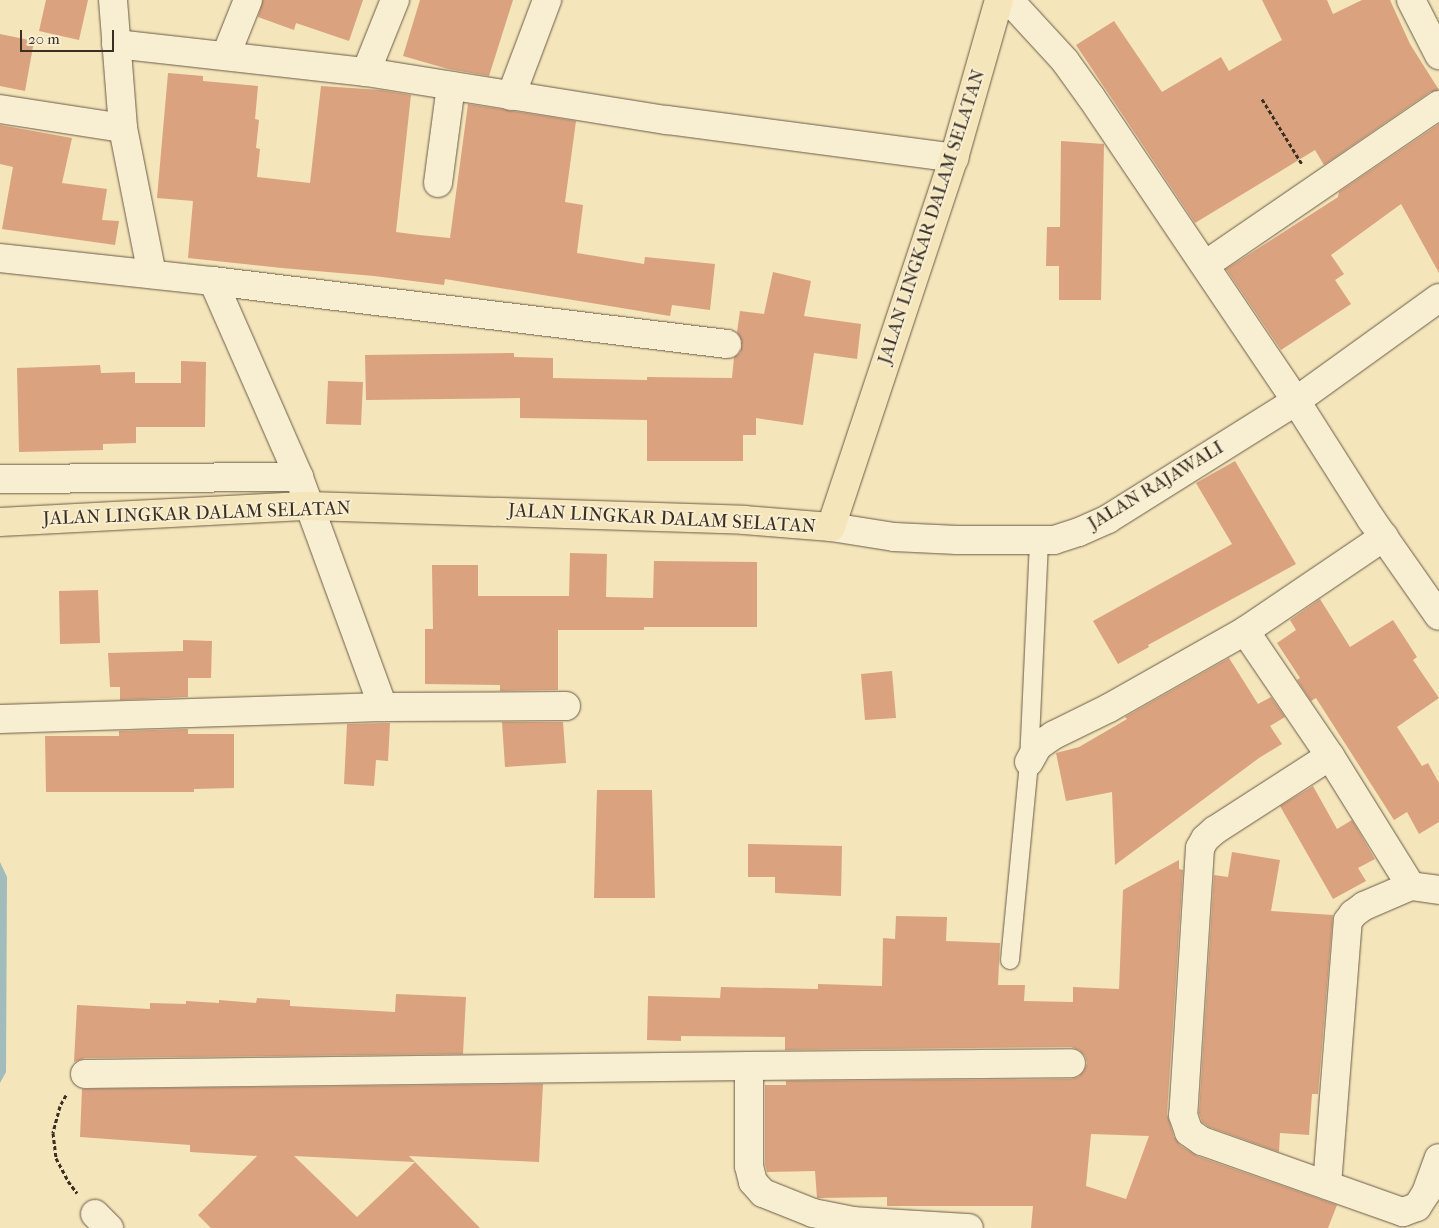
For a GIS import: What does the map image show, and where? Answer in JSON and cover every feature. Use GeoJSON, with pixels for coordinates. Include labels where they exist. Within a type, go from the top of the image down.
{"type":"FeatureCollection","features":[{"type":"Feature","properties":{"kind":"main road","name":"JALAN LINGKAR DALAM SELATAN"},"geometry":{"type":"LineString","coordinates":[[2,522],[309,506],[744,520],[831,527],[954,158],[999,0]]}},
{"type":"Feature","properties":{"kind":"street"},"geometry":{"type":"LineString","coordinates":[[113,0],[123,128],[152,274]]}},
{"type":"Feature","properties":{"kind":"street"},"geometry":{"type":"LineString","coordinates":[[226,55],[248,0]]}},
{"type":"Feature","properties":{"kind":"street"},"geometry":{"type":"LineString","coordinates":[[366,72],[395,0]]}},
{"type":"Feature","properties":{"kind":"street"},"geometry":{"type":"LineString","coordinates":[[511,96],[547,0]]}},
{"type":"Feature","properties":{"kind":"street"},"geometry":{"type":"LineString","coordinates":[[1009,0],[1065,61],[1205,265],[1384,537],[1439,616]]}},
{"type":"Feature","properties":{"kind":"street"},"geometry":{"type":"LineString","coordinates":[[1411,0],[1439,55]]}},
{"type":"Feature","properties":{"kind":"street"},"geometry":{"type":"LineString","coordinates":[[116,44],[366,72],[667,120],[954,158]]}},
{"type":"Feature","properties":{"kind":"street"},"geometry":{"type":"LineString","coordinates":[[438,183],[451,86]]}},
{"type":"Feature","properties":{"kind":"street"},"geometry":{"type":"LineString","coordinates":[[1205,265],[1439,105]]}},
{"type":"Feature","properties":{"kind":"street"},"geometry":{"type":"LineString","coordinates":[[0,109],[123,128]]}},
{"type":"Feature","properties":{"kind":"street"},"geometry":{"type":"LineString","coordinates":[[0,258],[213,281],[727,344]]}},
{"type":"Feature","properties":{"kind":"street"},"geometry":{"type":"LineString","coordinates":[[213,281],[299,477],[383,707]]}},
{"type":"Feature","properties":{"kind":"street","name":"JALAN RAJAWALI"},"geometry":{"type":"LineString","coordinates":[[831,527],[894,537],[1054,540],[1108,519],[1296,401],[1439,298]]}},
{"type":"Feature","properties":{"kind":"street"},"geometry":{"type":"LineString","coordinates":[[0,479],[299,477]]}},
{"type":"Feature","properties":{"kind":"street"},"geometry":{"type":"LineString","coordinates":[[1029,762],[1038,746],[1064,728],[1109,708],[1245,631],[1384,537]]}},
{"type":"Feature","properties":{"kind":"street"},"geometry":{"type":"LineString","coordinates":[[1245,631],[1330,756],[1411,886]]}},
{"type":"Feature","properties":{"kind":"street"},"geometry":{"type":"LineString","coordinates":[[0,719],[383,707],[566,706]]}},
{"type":"Feature","properties":{"kind":"street"},"geometry":{"type":"LineString","coordinates":[[1330,756],[1215,830],[1204,839],[1200,848],[1182,1115],[1189,1132],[1202,1141],[1403,1212],[1417,1207],[1426,1193],[1439,1158]]}},
{"type":"Feature","properties":{"kind":"street"},"geometry":{"type":"LineString","coordinates":[[1327,1185],[1348,921],[1353,914],[1364,906],[1411,886],[1439,890]]}},
{"type":"Feature","properties":{"kind":"street"},"geometry":{"type":"LineString","coordinates":[[85,1074],[1072,1062]]}},
{"type":"Feature","properties":{"kind":"street"},"geometry":{"type":"LineString","coordinates":[[749,1066],[749,1166],[753,1182],[763,1193],[813,1213],[853,1221],[970,1228]]}},
{"type":"Feature","properties":{"kind":"lane"},"geometry":{"type":"LineString","coordinates":[[1010,960],[1029,762],[1039,540]]}},
{"type":"Feature","properties":{"kind":"path"},"geometry":{"type":"LineString","coordinates":[[1262,99],[1316,188]]}},
{"type":"Feature","properties":{"kind":"path"},"geometry":{"type":"LineString","coordinates":[[85,1074],[70,1087],[60,1106],[53,1133],[56,1158],[68,1182],[102,1221]]}},
{"type":"Feature","properties":{"kind":"water"},"geometry":{"type":"Polygon","coordinates":[[[0,862],[7,877],[6,1072],[0,1083],[0,862]]]}},
{"type":"Feature","properties":{"kind":"building"},"geometry":{"type":"Polygon","coordinates":[[[46,0],[88,0],[79,40],[39,31],[46,0]]]}},
{"type":"Feature","properties":{"kind":"building"},"geometry":{"type":"Polygon","coordinates":[[[263,0],[363,0],[349,41],[296,23],[294,30],[258,17],[263,0]]]}},
{"type":"Feature","properties":{"kind":"building"},"geometry":{"type":"Polygon","coordinates":[[[420,0],[513,0],[489,76],[448,69],[403,56],[420,0]]]}},
{"type":"Feature","properties":{"kind":"building"},"geometry":{"type":"Polygon","coordinates":[[[1262,0],[1327,0],[1333,14],[1362,0],[1390,0],[1410,44],[1439,90],[1430,92],[1324,165],[1315,150],[1195,223],[1076,45],[1114,21],[1162,92],[1221,57],[1229,71],[1282,40],[1262,0]]]}},
{"type":"Feature","properties":{"kind":"building"},"geometry":{"type":"Polygon","coordinates":[[[0,34],[34,41],[25,91],[0,86],[0,34]]]}},
{"type":"Feature","properties":{"kind":"building"},"geometry":{"type":"Polygon","coordinates":[[[168,73],[203,76],[203,81],[258,86],[255,119],[259,120],[256,148],[260,149],[257,177],[310,183],[321,86],[381,90],[411,95],[396,232],[419,235],[450,238],[468,104],[576,121],[565,202],[583,205],[577,253],[644,264],[645,257],[715,264],[710,310],[672,305],[670,316],[445,279],[444,285],[374,276],[188,258],[193,201],[157,198],[168,73]]]}},
{"type":"Feature","properties":{"kind":"building"},"geometry":{"type":"Polygon","coordinates":[[[1439,124],[1439,273],[1401,204],[1331,255],[1344,274],[1335,280],[1351,304],[1281,350],[1226,269],[1338,197],[1339,192],[1439,124]]]}},
{"type":"Feature","properties":{"kind":"building"},"geometry":{"type":"Polygon","coordinates":[[[0,125],[72,138],[62,183],[107,189],[102,220],[119,221],[115,245],[2,229],[13,167],[0,164],[0,125]]]}},
{"type":"Feature","properties":{"kind":"building"},"geometry":{"type":"Polygon","coordinates":[[[1061,141],[1104,144],[1101,300],[1059,300],[1059,266],[1046,266],[1047,227],[1060,227],[1061,141]]]}},
{"type":"Feature","properties":{"kind":"building"},"geometry":{"type":"Polygon","coordinates":[[[773,272],[811,281],[804,316],[861,324],[857,359],[814,353],[803,425],[756,418],[756,435],[743,435],[743,461],[647,461],[647,420],[520,418],[520,398],[366,400],[365,355],[514,353],[514,357],[553,358],[553,378],[647,380],[647,377],[732,378],[734,357],[740,353],[742,345],[737,332],[740,311],[764,314],[773,272]]]}},
{"type":"Feature","properties":{"kind":"building"},"geometry":{"type":"Polygon","coordinates":[[[181,361],[206,362],[205,427],[136,427],[136,443],[103,444],[103,450],[19,452],[17,368],[100,365],[101,373],[135,372],[135,383],[181,383],[181,361]]]}},
{"type":"Feature","properties":{"kind":"building"},"geometry":{"type":"Polygon","coordinates":[[[328,381],[363,382],[361,425],[326,424],[328,381]]]}},
{"type":"Feature","properties":{"kind":"building"},"geometry":{"type":"Polygon","coordinates":[[[1235,461],[1296,564],[1148,645],[1149,647],[1118,664],[1093,621],[1232,544],[1196,483],[1235,461]]]}},
{"type":"Feature","properties":{"kind":"building"},"geometry":{"type":"Polygon","coordinates":[[[570,553],[607,554],[606,597],[653,598],[654,561],[757,562],[757,627],[644,627],[644,630],[558,630],[558,690],[500,691],[500,685],[425,684],[425,629],[433,629],[432,565],[478,565],[478,596],[569,596],[570,553]]]}},
{"type":"Feature","properties":{"kind":"building"},"geometry":{"type":"Polygon","coordinates":[[[98,590],[100,643],[60,644],[59,591],[98,590]]]}},
{"type":"Feature","properties":{"kind":"building"},"geometry":{"type":"Polygon","coordinates":[[[1320,599],[1350,647],[1393,620],[1417,657],[1413,660],[1439,698],[1397,727],[1422,766],[1428,763],[1439,783],[1439,822],[1419,834],[1407,812],[1394,820],[1316,698],[1311,701],[1297,680],[1300,678],[1277,643],[1296,630],[1290,620],[1320,599]]]}},
{"type":"Feature","properties":{"kind":"building"},"geometry":{"type":"Polygon","coordinates":[[[183,640],[212,641],[211,678],[188,678],[188,697],[120,700],[120,687],[110,687],[108,653],[183,651],[183,640]]]}},
{"type":"Feature","properties":{"kind":"building"},"geometry":{"type":"Polygon","coordinates":[[[1229,658],[1258,704],[1271,697],[1285,717],[1270,726],[1282,744],[1259,758],[1115,865],[1112,792],[1066,801],[1056,753],[1079,747],[1127,719],[1125,717],[1229,658]]]}},
{"type":"Feature","properties":{"kind":"building"},"geometry":{"type":"Polygon","coordinates":[[[892,671],[896,718],[865,720],[861,674],[892,671]]]}},
{"type":"Feature","properties":{"kind":"building"},"geometry":{"type":"Polygon","coordinates":[[[502,722],[563,722],[566,763],[505,767],[502,722]]]}},
{"type":"Feature","properties":{"kind":"building"},"geometry":{"type":"Polygon","coordinates":[[[390,723],[388,761],[376,760],[374,786],[344,784],[347,724],[390,723]]]}},
{"type":"Feature","properties":{"kind":"building"},"geometry":{"type":"Polygon","coordinates":[[[188,729],[188,734],[234,734],[234,788],[194,789],[194,792],[46,792],[45,736],[119,736],[119,731],[188,729]]]}},
{"type":"Feature","properties":{"kind":"building"},"geometry":{"type":"Polygon","coordinates":[[[1313,786],[1337,829],[1352,820],[1375,859],[1358,868],[1366,881],[1333,899],[1280,806],[1313,786]]]}},
{"type":"Feature","properties":{"kind":"building"},"geometry":{"type":"Polygon","coordinates":[[[597,790],[652,790],[655,898],[594,898],[597,790]]]}},
{"type":"Feature","properties":{"kind":"building"},"geometry":{"type":"Polygon","coordinates":[[[748,844],[842,846],[841,896],[775,893],[775,877],[748,877],[748,844]]]}},
{"type":"Feature","properties":{"kind":"building"},"geometry":{"type":"Polygon","coordinates":[[[1232,852],[1280,860],[1271,911],[1333,915],[1318,1094],[1312,1094],[1309,1135],[1280,1133],[1279,1152],[1209,1127],[1202,1122],[1199,1113],[1214,875],[1228,877],[1232,852]]]}},
{"type":"Feature","properties":{"kind":"building"},"geometry":{"type":"Polygon","coordinates":[[[1179,860],[1179,869],[1183,870],[1167,1114],[1174,1137],[1180,1145],[1197,1156],[1337,1205],[1328,1228],[1031,1228],[1033,1206],[887,1206],[887,1197],[817,1198],[815,1171],[767,1172],[765,1164],[765,1085],[786,1085],[786,1081],[1071,1079],[1078,1077],[1084,1071],[1087,1063],[1085,1056],[1079,1050],[1071,1047],[785,1050],[785,1037],[681,1036],[681,1041],[647,1040],[648,996],[720,998],[721,987],[818,989],[818,984],[882,986],[883,938],[895,939],[896,916],[947,917],[946,941],[1000,943],[998,985],[1025,985],[1024,1001],[1073,1002],[1073,987],[1119,989],[1123,890],[1179,860]],[[1091,1134],[1086,1186],[1126,1199],[1149,1136],[1091,1134]]]}},
{"type":"Feature","properties":{"kind":"building"},"geometry":{"type":"Polygon","coordinates":[[[396,994],[466,997],[463,1054],[85,1058],[74,1062],[77,1005],[150,1009],[150,1003],[186,1004],[186,1001],[219,1003],[219,1000],[256,1003],[257,998],[290,1000],[290,1006],[395,1012],[396,994]]]}},
{"type":"Feature","properties":{"kind":"building"},"geometry":{"type":"Polygon","coordinates":[[[543,1084],[539,1162],[409,1156],[415,1162],[480,1228],[211,1228],[198,1215],[257,1156],[190,1152],[190,1145],[80,1137],[82,1089],[543,1084]],[[294,1156],[357,1217],[415,1162],[294,1156]]]}}]}
